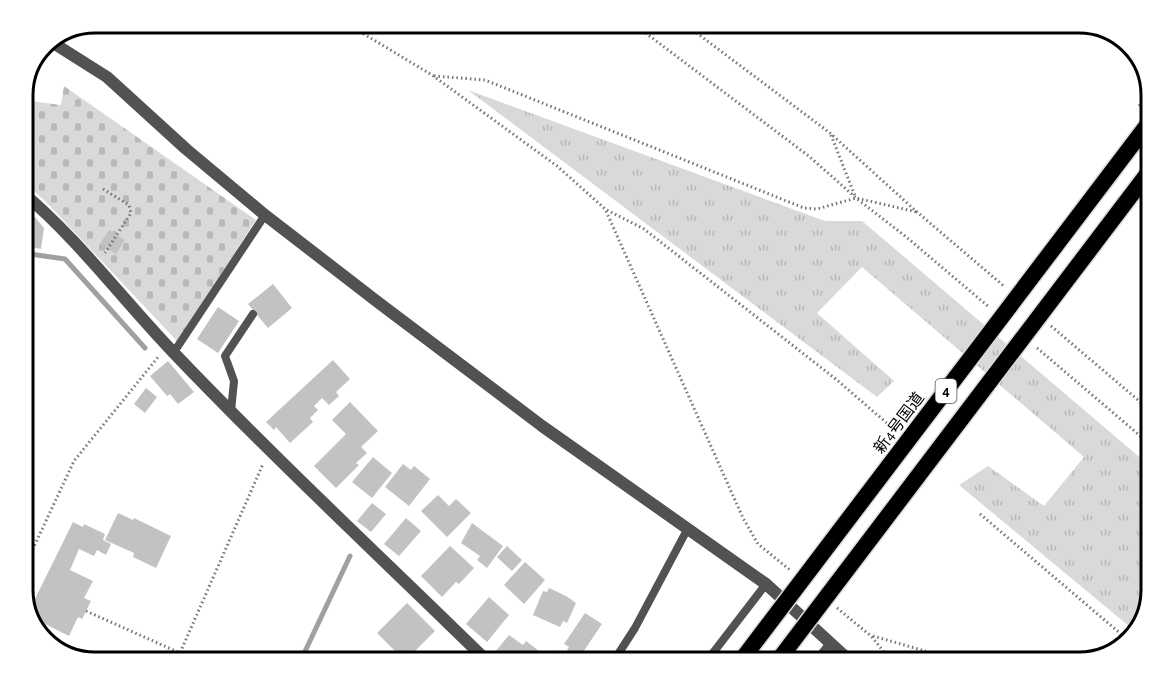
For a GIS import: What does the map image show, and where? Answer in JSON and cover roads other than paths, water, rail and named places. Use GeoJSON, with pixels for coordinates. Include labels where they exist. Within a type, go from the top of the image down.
{"type":"FeatureCollection","features":[{"type":"Feature","properties":{"kind":"highway","name":"新4号国道"},"geometry":{"type":"LineString","coordinates":[[748,652],[1141,133]]}},
{"type":"Feature","properties":{"kind":"highway","name":"4"},"geometry":{"type":"LineString","coordinates":[[785,652],[1141,182]]}},
{"type":"Feature","properties":{"kind":"street"},"geometry":{"type":"LineString","coordinates":[[57,46],[107,77],[186,149],[266,215],[542,426],[766,584],[839,652]]}},
{"type":"Feature","properties":{"kind":"street"},"geometry":{"type":"LineString","coordinates":[[33,201],[231,411],[477,652]]}},
{"type":"Feature","properties":{"kind":"lane"},"geometry":{"type":"LineString","coordinates":[[170,349],[266,215]]}},
{"type":"Feature","properties":{"kind":"lane"},"geometry":{"type":"LineString","coordinates":[[231,411],[234,381],[225,356],[254,314]]}},
{"type":"Feature","properties":{"kind":"lane"},"geometry":{"type":"LineString","coordinates":[[620,652],[688,528]]}},
{"type":"Feature","properties":{"kind":"lane"},"geometry":{"type":"LineString","coordinates":[[714,652],[766,584]]}},
{"type":"Feature","properties":{"kind":"lane"},"geometry":{"type":"LineString","coordinates":[[823,652],[830,643]]}},
{"type":"Feature","properties":{"kind":"waterway"},"geometry":{"type":"LineString","coordinates":[[33,254],[65,259],[145,348]]}},
{"type":"Feature","properties":{"kind":"waterway"},"geometry":{"type":"LineString","coordinates":[[305,652],[350,556]]}}]}
